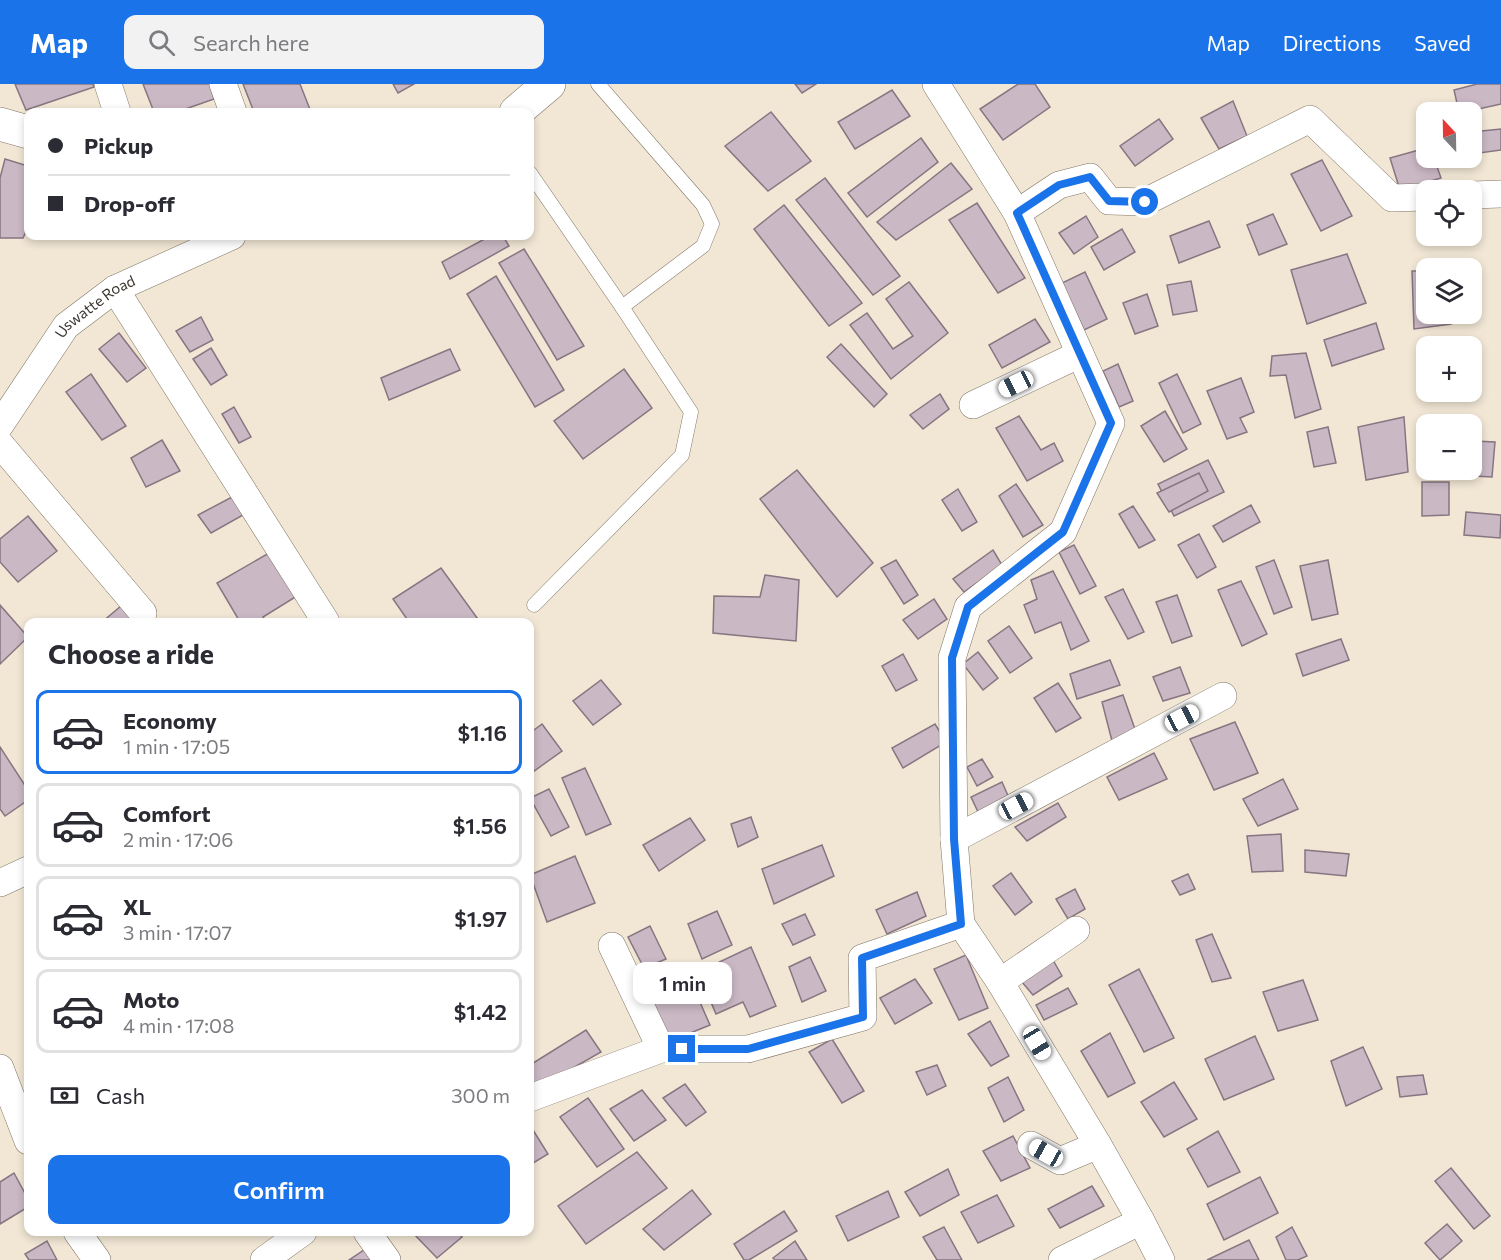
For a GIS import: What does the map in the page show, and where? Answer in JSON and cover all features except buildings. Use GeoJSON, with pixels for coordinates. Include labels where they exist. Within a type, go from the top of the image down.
{"type":"FeatureCollection","features":[{"type":"Feature","properties":{"kind":"street"},"geometry":{"type":"LineString","coordinates":[[108,84],[116,108]]}},
{"type":"Feature","properties":{"kind":"street"},"geometry":{"type":"LineString","coordinates":[[223,84],[232,108]]}},
{"type":"Feature","properties":{"kind":"street"},"geometry":{"type":"LineString","coordinates":[[521,108],[549,84]]}},
{"type":"Feature","properties":{"kind":"street"},"geometry":{"type":"LineString","coordinates":[[936,84],[1017,213],[1111,423],[1063,532],[968,607],[952,658],[954,839],[961,924],[1000,982],[1098,1145],[1161,1260]]}},
{"type":"Feature","properties":{"kind":"street"},"geometry":{"type":"LineString","coordinates":[[1017,213],[1059,185],[1090,177],[1109,201],[1145,202],[1310,119],[1392,198],[1416,197]]}},
{"type":"Feature","properties":{"kind":"street"},"geometry":{"type":"LineString","coordinates":[[0,124],[24,131]]}},
{"type":"Feature","properties":{"kind":"street"},"geometry":{"type":"LineString","coordinates":[[1482,195],[1501,194]]}},
{"type":"Feature","properties":{"kind":"street","name":"Uswatte Road"},"geometry":{"type":"LineString","coordinates":[[0,426],[66,326],[115,289],[223,240]]}},
{"type":"Feature","properties":{"kind":"street"},"geometry":{"type":"LineString","coordinates":[[115,289],[323,618]]}},
{"type":"Feature","properties":{"kind":"street"},"geometry":{"type":"LineString","coordinates":[[973,405],[1080,354]]}},
{"type":"Feature","properties":{"kind":"street"},"geometry":{"type":"LineString","coordinates":[[0,444],[142,613]]}},
{"type":"Feature","properties":{"kind":"street"},"geometry":{"type":"LineString","coordinates":[[954,839],[1223,696]]}},
{"type":"Feature","properties":{"kind":"street"},"geometry":{"type":"LineString","coordinates":[[0,883],[24,872]]}},
{"type":"Feature","properties":{"kind":"street"},"geometry":{"type":"LineString","coordinates":[[534,1097],[661,1049],[748,1049],[863,1017],[862,958],[961,924]]}},
{"type":"Feature","properties":{"kind":"street"},"geometry":{"type":"LineString","coordinates":[[1000,982],[1076,930]]}},
{"type":"Feature","properties":{"kind":"street"},"geometry":{"type":"LineString","coordinates":[[612,946],[661,1049]]}},
{"type":"Feature","properties":{"kind":"street"},"geometry":{"type":"LineString","coordinates":[[0,1068],[24,1131]]}},
{"type":"Feature","properties":{"kind":"street"},"geometry":{"type":"LineString","coordinates":[[1031,1145],[1060,1161],[1098,1145]]}},
{"type":"Feature","properties":{"kind":"street"},"geometry":{"type":"LineString","coordinates":[[1062,1260],[1141,1221]]}},
{"type":"Feature","properties":{"kind":"street"},"geometry":{"type":"LineString","coordinates":[[79,1236],[97,1260]]}},
{"type":"Feature","properties":{"kind":"street"},"geometry":{"type":"LineString","coordinates":[[264,1260],[297,1236]]}},
{"type":"Feature","properties":{"kind":"street"},"geometry":{"type":"LineString","coordinates":[[370,1236],[387,1260]]}},
{"type":"Feature","properties":{"kind":"lane"},"geometry":{"type":"LineString","coordinates":[[598,84],[703,205],[712,224],[703,246],[622,307]]}},
{"type":"Feature","properties":{"kind":"lane"},"geometry":{"type":"LineString","coordinates":[[534,179],[691,412],[682,455],[534,605]]}},
{"type":"Feature","properties":{"kind":"route"},"geometry":{"type":"LineString","coordinates":[[682,1049],[748,1049],[863,1017],[862,958],[961,924],[954,839],[952,658],[968,607],[1063,532],[1111,423],[1017,213],[1059,185],[1090,177],[1109,201],[1145,202]]}}]}
